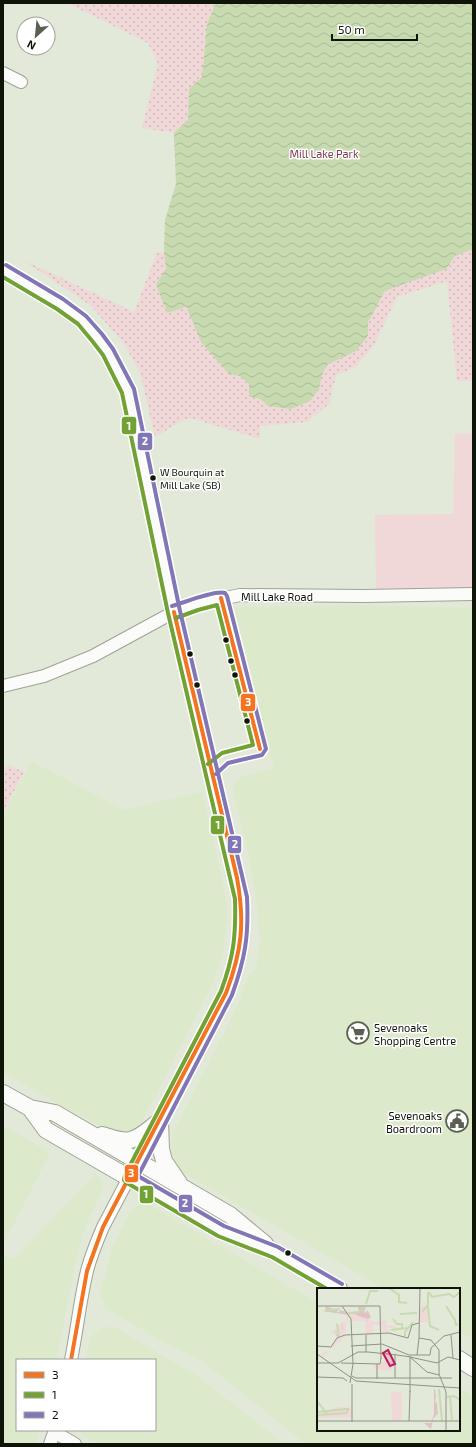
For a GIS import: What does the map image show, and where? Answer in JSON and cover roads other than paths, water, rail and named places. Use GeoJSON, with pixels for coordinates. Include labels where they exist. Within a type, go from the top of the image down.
{"type":"FeatureCollection","features":[{"type":"Feature","properties":{"kind":"main road"},"geometry":{"type":"LineString","coordinates":[[3,1093],[30,1108],[55,1113],[181,1186],[230,1216],[275,1252],[337,1288]]}},
{"type":"Feature","properties":{"kind":"main road"},"geometry":{"type":"LineString","coordinates":[[30,1108],[46,1130],[221,1231],[275,1252]]}},
{"type":"Feature","properties":{"kind":"main road"},"geometry":{"type":"LineString","coordinates":[[84,1130],[115,1139],[130,1140],[142,1134],[160,1121]]}},
{"type":"Feature","properties":{"kind":"main road"},"geometry":{"type":"LineString","coordinates":[[160,1121],[161,1149],[164,1161],[181,1186]]}},
{"type":"Feature","properties":{"kind":"main road"},"geometry":{"type":"LineString","coordinates":[[460,1360],[473,1368]]}},
{"type":"Feature","properties":{"kind":"street"},"geometry":{"type":"LineString","coordinates":[[3,73],[21,82]]}},
{"type":"Feature","properties":{"kind":"street"},"geometry":{"type":"LineString","coordinates":[[3,270],[60,304],[82,320],[108,352],[128,391],[174,612],[241,898],[242,923],[240,948],[234,972],[226,993],[94,1249],[83,1293],[71,1359]]}},
{"type":"Feature","properties":{"kind":"street","name":"Mill Lake Road"},"geometry":{"type":"LineString","coordinates":[[3,686],[44,676],[93,656],[174,612],[196,604],[240,595],[365,596],[473,594]]}},
{"type":"Feature","properties":{"kind":"street"},"geometry":{"type":"LineString","coordinates":[[50,1444],[55,1431],[75,1444]]}},
{"type":"Feature","properties":{"kind":"water","name":"Mill Lake Park"},"geometry":{"type":"Polygon","coordinates":[[[216,3],[473,3],[473,249],[455,256],[446,269],[384,292],[368,322],[368,336],[356,351],[327,365],[322,375],[319,389],[310,401],[291,409],[268,406],[260,399],[249,396],[249,384],[240,376],[229,374],[201,342],[186,306],[167,313],[156,284],[166,269],[164,252],[165,220],[176,184],[174,133],[188,120],[189,89],[202,77],[207,24],[216,3]]]}},
{"type":"Feature","properties":{"kind":"place","name":"W Bourquin at Mill Lake (SB)"},"geometry":{"type":"Point","coordinates":[153,478]}},
{"type":"Feature","properties":{"kind":"place","name":"Sevenoaks Shopping Centre"},"geometry":{"type":"Point","coordinates":[358,1033]}},
{"type":"Feature","properties":{"kind":"place","name":"Sevenoaks Boardroom"},"geometry":{"type":"Point","coordinates":[457,1121]}}]}
